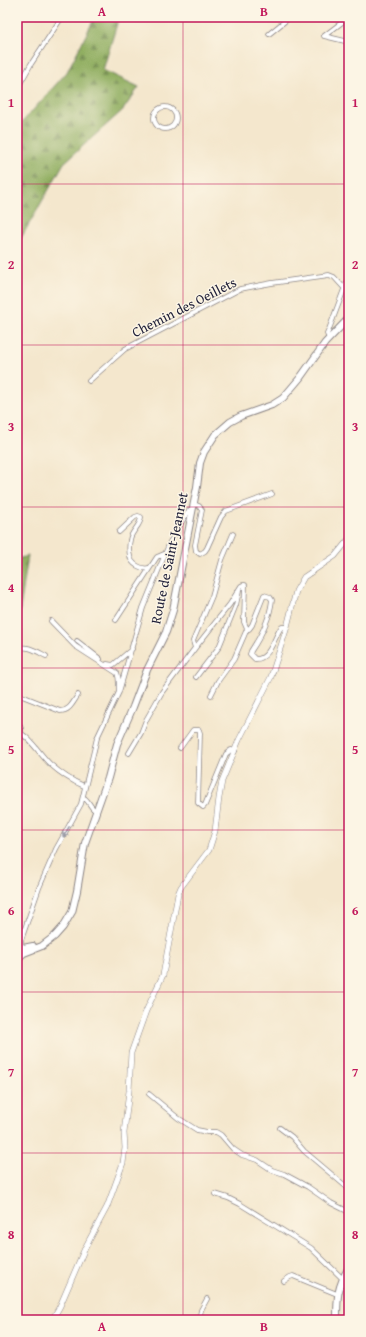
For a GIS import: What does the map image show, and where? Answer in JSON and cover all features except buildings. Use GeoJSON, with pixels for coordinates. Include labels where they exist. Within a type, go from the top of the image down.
{"type":"FeatureCollection","features":[{"type":"Feature","properties":{"kind":"main road","name":"Route de Saint-Jeannet"},"geometry":{"type":"LineString","coordinates":[[17,959],[26,949],[46,942],[59,932],[72,912],[85,843],[108,778],[119,738],[147,670],[162,641],[170,620],[198,482],[200,463],[204,452],[212,438],[236,418],[272,405],[283,398],[295,385],[329,338],[349,318]]}},
{"type":"Feature","properties":{"kind":"main road"},"geometry":{"type":"LineString","coordinates":[[17,954],[26,949]]}},
{"type":"Feature","properties":{"kind":"main road"},"geometry":{"type":"LineString","coordinates":[[337,1320],[337,1294],[342,1278],[349,1267]]}},
{"type":"Feature","properties":{"kind":"street"},"geometry":{"type":"LineString","coordinates":[[17,89],[31,64],[62,17]]}},
{"type":"Feature","properties":{"kind":"street"},"geometry":{"type":"LineString","coordinates":[[269,34],[290,17]]}},
{"type":"Feature","properties":{"kind":"street"},"geometry":{"type":"LineString","coordinates":[[349,17],[324,36],[349,42]]}},
{"type":"Feature","properties":{"kind":"street"},"geometry":{"type":"LineString","coordinates":[[165,107],[172,109],[176,115],[175,124],[168,129],[160,128],[156,122],[155,115],[159,109],[165,107]]}},
{"type":"Feature","properties":{"kind":"street","name":"Chemin des Oeillets"},"geometry":{"type":"LineString","coordinates":[[89,382],[125,349],[240,289],[329,275],[334,277],[344,288]]}},
{"type":"Feature","properties":{"kind":"street"},"geometry":{"type":"LineString","coordinates":[[329,338],[327,334],[349,276]]}},
{"type":"Feature","properties":{"kind":"street"},"geometry":{"type":"LineString","coordinates":[[26,949],[21,944],[21,940],[39,888],[56,848],[78,810],[97,738],[119,692],[143,608],[170,542],[187,513],[193,507],[199,506],[202,510],[195,545],[196,551],[200,554],[207,548],[220,517],[226,511],[272,494]]}},
{"type":"Feature","properties":{"kind":"street"},"geometry":{"type":"LineString","coordinates":[[119,532],[135,517],[138,516],[141,518],[141,521],[131,534],[129,541],[130,556],[131,561],[138,566],[145,570],[149,568]]}},
{"type":"Feature","properties":{"kind":"street"},"geometry":{"type":"LineString","coordinates":[[195,648],[193,641],[212,596],[222,560],[233,534]]}},
{"type":"Feature","properties":{"kind":"street"},"geometry":{"type":"LineString","coordinates":[[52,1320],[60,1306],[85,1248],[107,1207],[123,1163],[131,1053],[146,1011],[163,976],[178,894],[181,887],[206,855],[212,842],[221,787],[249,720],[271,678],[287,627],[296,591],[304,577],[335,556],[349,539]]}},
{"type":"Feature","properties":{"kind":"street"},"geometry":{"type":"LineString","coordinates":[[116,620],[157,557],[165,554]]}},
{"type":"Feature","properties":{"kind":"street"},"geometry":{"type":"LineString","coordinates":[[129,753],[141,734],[150,711],[162,692],[243,585],[245,586],[244,622],[246,629]]}},
{"type":"Feature","properties":{"kind":"street"},"geometry":{"type":"LineString","coordinates":[[196,677],[219,647],[236,605],[240,589]]}},
{"type":"Feature","properties":{"kind":"street"},"geometry":{"type":"LineString","coordinates":[[211,695],[218,681],[234,659],[246,629],[252,625],[264,595],[270,597],[272,600],[270,611],[259,639],[251,651],[251,656],[254,659],[262,657],[270,648],[280,629],[282,627],[287,627]]}},
{"type":"Feature","properties":{"kind":"street"},"geometry":{"type":"LineString","coordinates":[[51,621],[75,646],[117,673],[119,677],[119,692]]}},
{"type":"Feature","properties":{"kind":"street"},"geometry":{"type":"LineString","coordinates":[[77,641],[101,661],[110,665],[113,665],[132,649]]}},
{"type":"Feature","properties":{"kind":"street"},"geometry":{"type":"LineString","coordinates":[[17,649],[26,647],[46,656]]}},
{"type":"Feature","properties":{"kind":"street"},"geometry":{"type":"LineString","coordinates":[[18,688],[17,695],[60,711],[65,711],[69,708],[78,695]]}},
{"type":"Feature","properties":{"kind":"street"},"geometry":{"type":"LineString","coordinates":[[17,721],[21,728],[19,732],[42,757],[51,765],[84,786]]}},
{"type":"Feature","properties":{"kind":"street"},"geometry":{"type":"LineString","coordinates":[[180,748],[193,730],[199,730],[198,803],[203,806],[205,805],[226,754],[231,750],[235,751]]}},
{"type":"Feature","properties":{"kind":"street"},"geometry":{"type":"LineString","coordinates":[[82,797],[87,800],[91,808],[96,811]]}},
{"type":"Feature","properties":{"kind":"street"},"geometry":{"type":"LineString","coordinates":[[149,1094],[178,1118],[198,1130],[216,1132],[221,1135],[233,1149],[242,1155],[257,1160],[272,1170],[284,1174],[331,1203],[349,1212]]}},
{"type":"Feature","properties":{"kind":"street"},"geometry":{"type":"LineString","coordinates":[[280,1128],[292,1137],[304,1151],[349,1189]]}},
{"type":"Feature","properties":{"kind":"street"},"geometry":{"type":"LineString","coordinates":[[215,1194],[240,1204],[311,1248],[342,1278]]}},
{"type":"Feature","properties":{"kind":"street"},"geometry":{"type":"LineString","coordinates":[[284,1281],[293,1276],[337,1294]]}},
{"type":"Feature","properties":{"kind":"street"},"geometry":{"type":"LineString","coordinates":[[206,1320],[200,1315],[207,1299]]}},
{"type":"Feature","properties":{"kind":"green space"},"geometry":{"type":"Polygon","coordinates":[[[95,17],[119,17],[103,70],[139,87],[123,110],[64,163],[17,245],[17,128],[67,72],[95,17]]]}},
{"type":"Feature","properties":{"kind":"green space"},"geometry":{"type":"Polygon","coordinates":[[[28,556],[19,616],[17,615],[17,559],[28,556]]]}}]}
